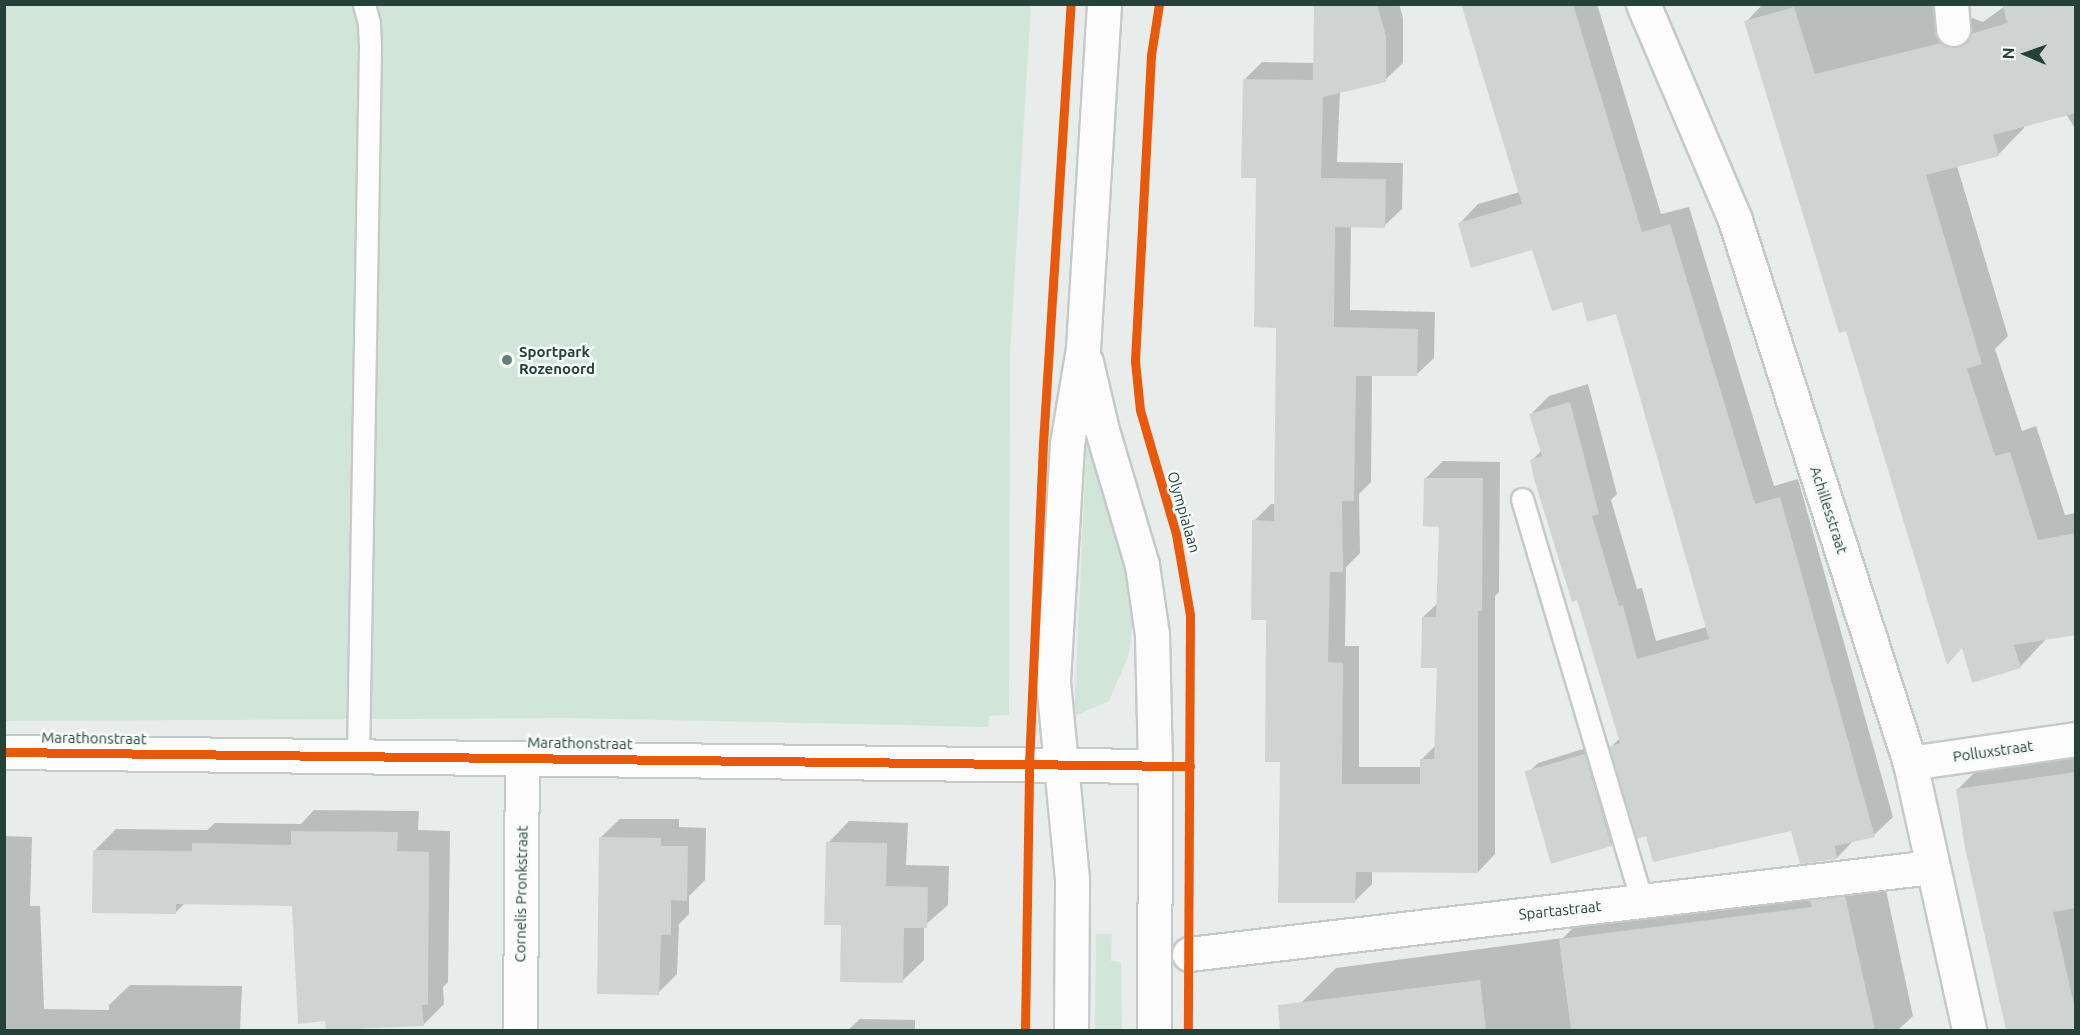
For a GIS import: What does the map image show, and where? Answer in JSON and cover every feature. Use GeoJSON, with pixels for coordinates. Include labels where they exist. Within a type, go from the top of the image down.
{"type":"FeatureCollection","features":[{"type":"Feature","properties":{"kind":"street"},"geometry":{"type":"LineString","coordinates":[[1071,1030],[1072,879],[1053,669],[1066,444],[1083,348],[1104,4]]}},
{"type":"Feature","properties":{"kind":"street","name":"Achillesstraat"},"geometry":{"type":"LineString","coordinates":[[1643,4],[1735,220],[1910,763],[1969,1030]]}},
{"type":"Feature","properties":{"kind":"street"},"geometry":{"type":"LineString","coordinates":[[1083,348],[1102,429],[1142,565],[1152,634],[1155,766],[1154,1030]]}},
{"type":"Feature","properties":{"kind":"street","name":"Polluxstraat"},"geometry":{"type":"LineString","coordinates":[[1910,763],[2076,739]]}},
{"type":"Feature","properties":{"kind":"street","name":"Marathonstraat"},"geometry":{"type":"LineString","coordinates":[[4,752],[1155,766]]}},
{"type":"Feature","properties":{"kind":"street","name":"Cornelis Pronkstraat"},"geometry":{"type":"LineString","coordinates":[[520,1030],[522,758]]}},
{"type":"Feature","properties":{"kind":"street","name":"Spartastraat"},"geometry":{"type":"LineString","coordinates":[[1188,954],[1932,867]]}},
{"type":"Feature","properties":{"kind":"lane"},"geometry":{"type":"LineString","coordinates":[[358,756],[370,45],[369,23],[364,4]]}},
{"type":"Feature","properties":{"kind":"lane"},"geometry":{"type":"LineString","coordinates":[[1522,500],[1642,901]]}},
{"type":"Feature","properties":{"kind":"green space","name":"Sportpark Rozenoord"},"geometry":{"type":"Polygon","coordinates":[[[4,5],[1031,5],[1010,354],[1009,715],[989,716],[988,727],[574,718],[5,721],[4,5]]]}},
{"type":"Feature","properties":{"kind":"green space"},"geometry":{"type":"Polygon","coordinates":[[[1088,411],[1136,591],[1129,654],[1109,701],[1074,716],[1088,411]]]}},
{"type":"Feature","properties":{"kind":"green space"},"geometry":{"type":"Polygon","coordinates":[[[1096,934],[1112,934],[1111,961],[1121,962],[1122,1030],[1095,1030],[1096,934]]]}},
{"type":"Feature","properties":{"kind":"building"},"geometry":{"type":"Polygon","coordinates":[[[1314,4],[1377,4],[1386,36],[1386,82],[1323,97],[1321,178],[1386,179],[1385,228],[1335,227],[1334,327],[1418,329],[1417,376],[1356,376],[1354,501],[1342,501],[1343,572],[1330,572],[1328,662],[1343,663],[1342,784],[1420,784],[1420,759],[1434,759],[1437,668],[1421,668],[1422,617],[1436,617],[1439,527],[1423,526],[1424,478],[1483,478],[1482,611],[1478,611],[1478,873],[1356,872],[1355,903],[1278,903],[1280,762],[1265,762],[1266,620],[1251,620],[1252,520],[1274,521],[1276,328],[1254,327],[1256,178],[1241,178],[1243,79],[1313,80],[1314,4]]]}},
{"type":"Feature","properties":{"kind":"building"},"geometry":{"type":"Polygon","coordinates":[[[1461,4],[1573,4],[1642,232],[1670,224],[1755,504],[1780,497],[1875,837],[1835,846],[1837,859],[1800,864],[1791,831],[1653,862],[1646,836],[1637,839],[1609,747],[1620,743],[1577,600],[1572,602],[1534,479],[1530,460],[1542,456],[1529,414],[1570,402],[1599,514],[1592,516],[1619,606],[1623,605],[1637,659],[1709,639],[1616,314],[1587,322],[1582,302],[1552,311],[1532,250],[1471,268],[1458,223],[1522,204],[1461,4]]]}},
{"type":"Feature","properties":{"kind":"building"},"geometry":{"type":"Polygon","coordinates":[[[2003,4],[2076,4],[2076,113],[1993,135],[1999,156],[1926,175],[1982,364],[1967,369],[1995,456],[2010,452],[2038,540],[2076,533],[2076,635],[2014,645],[2021,668],[1972,683],[1962,648],[1947,665],[1846,331],[1839,333],[1744,21],[1794,7],[1815,74],[1941,43],[1954,48],[1963,45],[1971,34],[2007,23],[2003,4]]]}},
{"type":"Feature","properties":{"kind":"building"},"geometry":{"type":"Polygon","coordinates":[[[1585,754],[1611,846],[1551,864],[1524,771],[1585,754]]]}},
{"type":"Feature","properties":{"kind":"building"},"geometry":{"type":"Polygon","coordinates":[[[2076,772],[2076,908],[2053,912],[2076,1013],[2076,1030],[2006,1030],[1965,848],[1956,789],[2076,772]]]}},
{"type":"Feature","properties":{"kind":"building"},"geometry":{"type":"Polygon","coordinates":[[[291,831],[398,832],[397,851],[429,852],[428,1005],[422,1005],[424,1026],[326,1030],[325,1021],[298,1024],[292,906],[176,904],[176,914],[92,913],[93,850],[192,851],[192,843],[291,845],[291,831]]]}},
{"type":"Feature","properties":{"kind":"building"},"geometry":{"type":"Polygon","coordinates":[[[599,837],[661,838],[661,846],[688,846],[687,901],[671,900],[671,935],[661,935],[659,995],[597,994],[599,837]]]}},
{"type":"Feature","properties":{"kind":"building"},"geometry":{"type":"Polygon","coordinates":[[[826,842],[887,843],[886,886],[928,887],[927,928],[904,928],[903,983],[840,982],[841,925],[824,925],[826,842]]]}},
{"type":"Feature","properties":{"kind":"building"},"geometry":{"type":"Polygon","coordinates":[[[1845,896],[1875,1030],[1571,1030],[1559,939],[1812,907],[1810,900],[1845,896]]]}},
{"type":"Feature","properties":{"kind":"building"},"geometry":{"type":"Polygon","coordinates":[[[1480,980],[1486,1030],[1280,1030],[1278,1005],[1480,980]]]}},
{"type":"Feature","properties":{"kind":"cycle path"},"geometry":{"type":"LineString","coordinates":[[1025,1030],[1029,764],[1043,443],[1071,4]]}},
{"type":"Feature","properties":{"kind":"cycle path","name":"Olympialaan"},"geometry":{"type":"LineString","coordinates":[[1159,4],[1151,55],[1135,361],[1140,410],[1176,534],[1190,615],[1188,1030]]}},
{"type":"Feature","properties":{"kind":"cycle path"},"geometry":{"type":"LineString","coordinates":[[4,752],[1190,766]]}},
{"type":"Feature","properties":{"kind":"place","name":"Sportpark Rozenoord"},"geometry":{"type":"Point","coordinates":[507,360]}}]}
